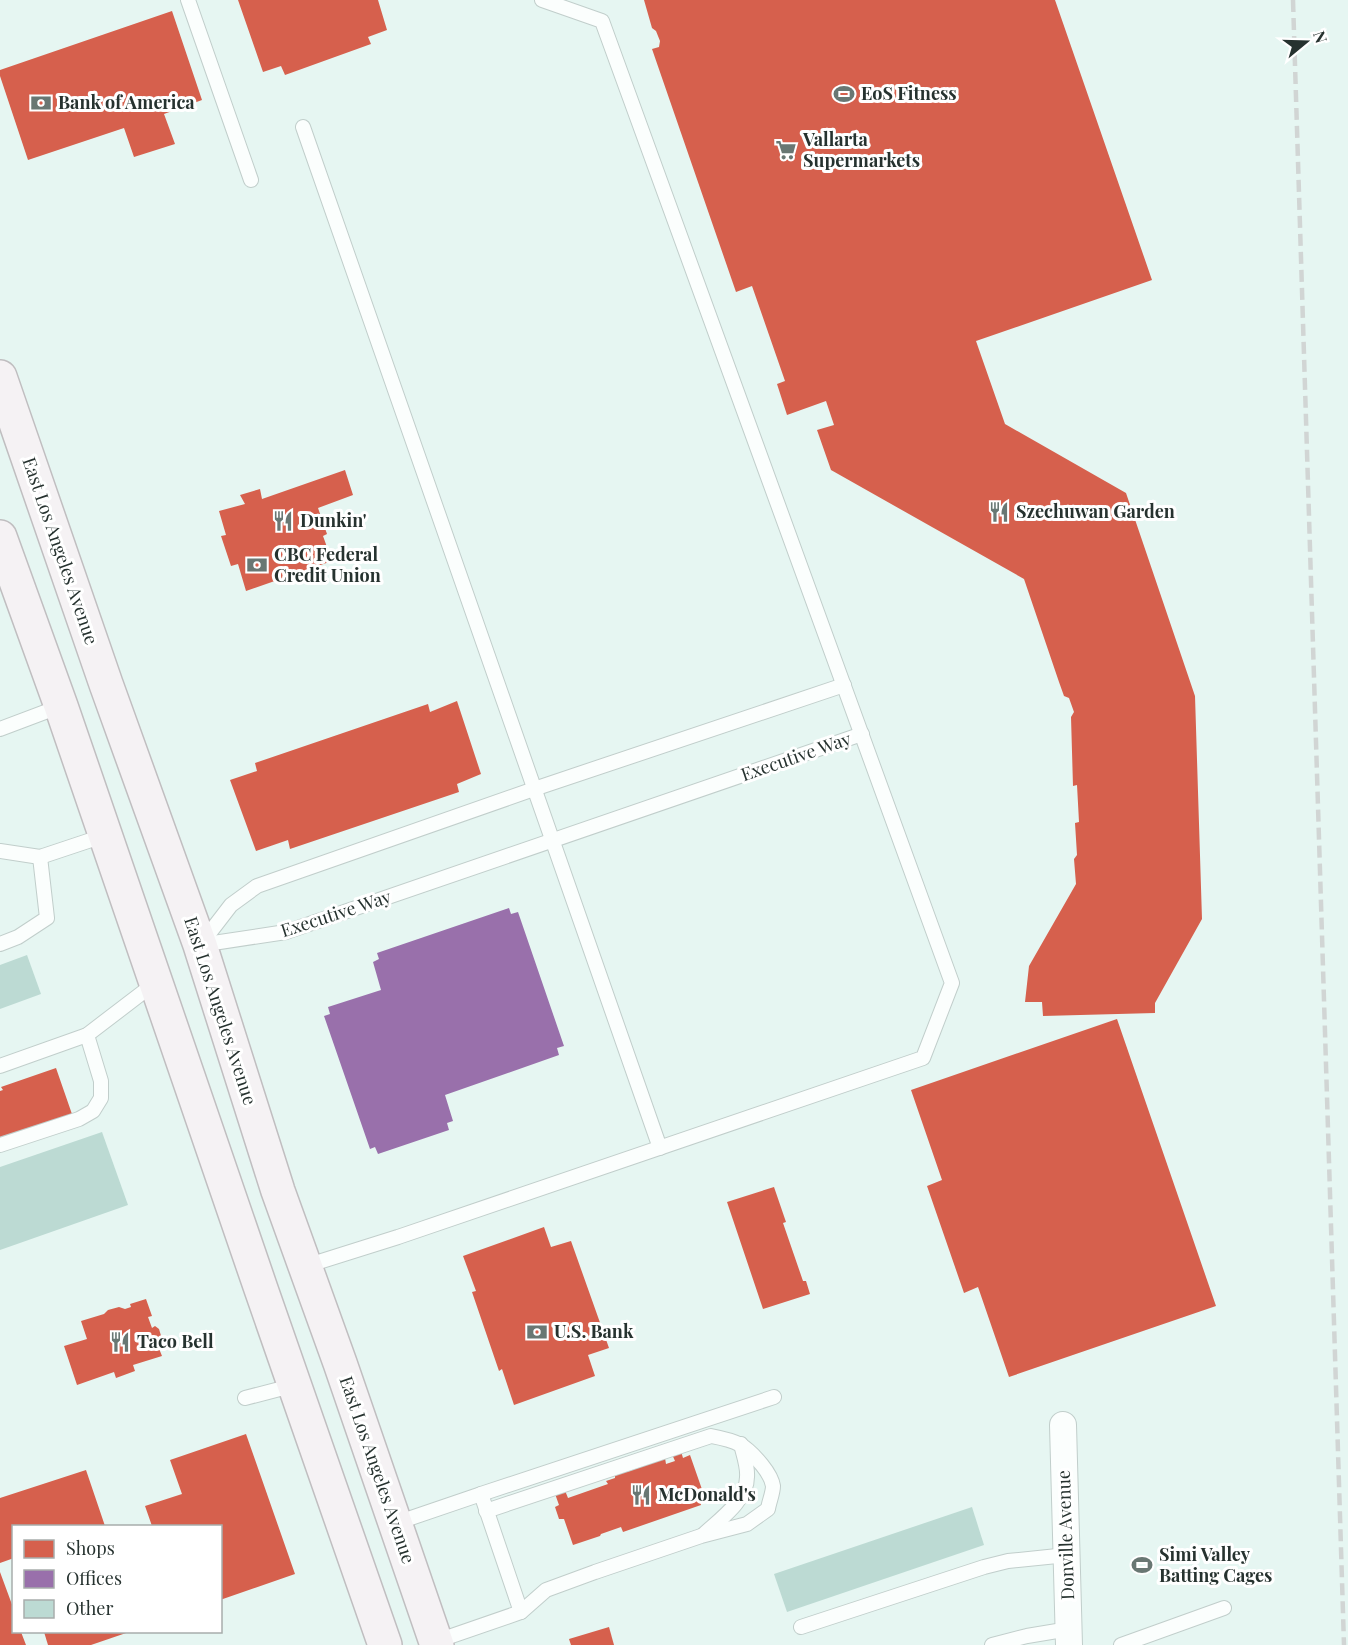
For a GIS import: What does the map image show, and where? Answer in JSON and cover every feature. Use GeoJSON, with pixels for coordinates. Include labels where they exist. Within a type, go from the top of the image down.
{"type":"FeatureCollection","features":[{"type":"Feature","properties":{"kind":"main road","name":"East Los Angeles Avenue"},"geometry":{"type":"LineString","coordinates":[[0,377],[106,684],[200,945],[278,1191],[396,1523],[433,1644]]}},
{"type":"Feature","properties":{"kind":"main road"},"geometry":{"type":"LineString","coordinates":[[0,537],[61,706],[385,1645]]}},
{"type":"Feature","properties":{"kind":"main road"},"geometry":{"type":"LineString","coordinates":[[156,982],[200,945]]}},
{"type":"Feature","properties":{"kind":"street","name":"Donville Avenue"},"geometry":{"type":"LineString","coordinates":[[1063,1425],[1069,1637]]}},
{"type":"Feature","properties":{"kind":"lane"},"geometry":{"type":"LineString","coordinates":[[188,0],[251,180]]}},
{"type":"Feature","properties":{"kind":"lane"},"geometry":{"type":"LineString","coordinates":[[306,1266],[398,1238],[923,1058],[952,983],[602,21],[542,0]]}},
{"type":"Feature","properties":{"kind":"lane"},"geometry":{"type":"LineString","coordinates":[[303,127],[660,1148]]}},
{"type":"Feature","properties":{"kind":"lane"},"geometry":{"type":"LineString","coordinates":[[200,945],[231,905],[257,886],[534,789],[844,685]]}},
{"type":"Feature","properties":{"kind":"lane"},"geometry":{"type":"LineString","coordinates":[[0,729],[61,706]]}},
{"type":"Feature","properties":{"kind":"lane","name":"Executive Way"},"geometry":{"type":"LineString","coordinates":[[200,945],[286,932],[862,734]]}},
{"type":"Feature","properties":{"kind":"lane"},"geometry":{"type":"LineString","coordinates":[[0,851],[40,857],[105,834]]}},
{"type":"Feature","properties":{"kind":"lane"},"geometry":{"type":"LineString","coordinates":[[0,944],[18,937],[47,918],[40,857]]}},
{"type":"Feature","properties":{"kind":"lane"},"geometry":{"type":"LineString","coordinates":[[0,1066],[87,1035],[156,982]]}},
{"type":"Feature","properties":{"kind":"lane"},"geometry":{"type":"LineString","coordinates":[[0,1145],[79,1119],[93,1111],[100,1098],[101,1081],[87,1035]]}},
{"type":"Feature","properties":{"kind":"lane"},"geometry":{"type":"LineString","coordinates":[[245,1398],[295,1385]]}},
{"type":"Feature","properties":{"kind":"lane"},"geometry":{"type":"LineString","coordinates":[[396,1523],[774,1397]]}},
{"type":"Feature","properties":{"kind":"lane"},"geometry":{"type":"LineString","coordinates":[[433,1644],[521,1612],[546,1590],[701,1536],[747,1524],[768,1509],[773,1486],[766,1470],[750,1451],[741,1444],[711,1436],[486,1511]]}},
{"type":"Feature","properties":{"kind":"lane"},"geometry":{"type":"LineString","coordinates":[[701,1536],[735,1507],[742,1493],[747,1477],[741,1444]]}},
{"type":"Feature","properties":{"kind":"lane"},"geometry":{"type":"LineString","coordinates":[[481,1494],[521,1612]]}},
{"type":"Feature","properties":{"kind":"lane"},"geometry":{"type":"LineString","coordinates":[[801,1627],[984,1566],[1008,1561],[1067,1555]]}},
{"type":"Feature","properties":{"kind":"lane"},"geometry":{"type":"LineString","coordinates":[[1121,1645],[1224,1608]]}},
{"type":"Feature","properties":{"kind":"lane"},"geometry":{"type":"LineString","coordinates":[[992,1645],[1027,1636],[1069,1637]]}},
{"type":"Feature","properties":{"kind":"building: Shops"},"geometry":{"type":"Polygon","coordinates":[[[238,0],[378,0],[387,30],[368,37],[371,44],[285,75],[281,66],[263,72],[238,0]]]}},
{"type":"Feature","properties":{"kind":"building: Shops"},"geometry":{"type":"Polygon","coordinates":[[[644,0],[1055,0],[1152,280],[976,341],[1005,424],[1126,493],[1195,696],[1202,919],[1155,1003],[1155,1013],[1043,1016],[1042,1002],[1025,1002],[1029,966],[1076,884],[1075,823],[1079,822],[1077,785],[1073,786],[1071,717],[1074,712],[1069,698],[1064,696],[1024,579],[831,470],[817,430],[834,425],[826,401],[787,415],[777,384],[785,381],[752,286],[736,292],[652,49],[659,47],[660,41],[656,31],[652,28],[644,0]]]}},
{"type":"Feature","properties":{"kind":"building: Shops"},"geometry":{"type":"Polygon","coordinates":[[[172,11],[202,100],[164,114],[175,144],[134,157],[124,128],[28,160],[0,70],[172,11]]]}},
{"type":"Feature","properties":{"kind":"building: Shops"},"geometry":{"type":"Polygon","coordinates":[[[345,470],[353,495],[318,508],[327,534],[323,536],[332,561],[246,591],[238,564],[231,566],[221,536],[226,535],[219,511],[245,504],[240,495],[260,489],[262,499],[345,470]]]}},
{"type":"Feature","properties":{"kind":"building: Shops"},"geometry":{"type":"Polygon","coordinates":[[[457,701],[481,774],[457,784],[459,792],[290,849],[288,840],[256,851],[230,780],[257,771],[255,763],[428,704],[430,712],[457,701]]]}},
{"type":"Feature","properties":{"kind":"building: Shops"},"geometry":{"type":"Polygon","coordinates":[[[1117,1019],[1216,1306],[1009,1377],[978,1287],[964,1293],[927,1186],[942,1180],[911,1090],[1117,1019]]]}},
{"type":"Feature","properties":{"kind":"building: Shops"},"geometry":{"type":"Polygon","coordinates":[[[56,1068],[73,1117],[0,1141],[0,1091],[3,1090],[1,1087],[56,1068]]]}},
{"type":"Feature","properties":{"kind":"building: Shops"},"geometry":{"type":"Polygon","coordinates":[[[774,1187],[786,1222],[783,1223],[803,1281],[806,1281],[810,1294],[763,1309],[727,1202],[774,1187]]]}},
{"type":"Feature","properties":{"kind":"building: Shops"},"geometry":{"type":"Polygon","coordinates":[[[544,1227],[551,1247],[571,1241],[609,1348],[588,1355],[595,1376],[514,1405],[502,1369],[499,1371],[472,1292],[476,1291],[463,1256],[544,1227]]]}},
{"type":"Feature","properties":{"kind":"building: Shops","name":"Taco Bell"},"geometry":{"type":"Polygon","coordinates":[[[146,1299],[152,1316],[148,1317],[152,1328],[155,1326],[159,1329],[162,1339],[162,1344],[158,1346],[162,1356],[133,1365],[135,1371],[116,1378],[114,1372],[77,1385],[64,1346],[87,1339],[81,1321],[104,1314],[108,1310],[131,1307],[130,1304],[146,1299]]]}},
{"type":"Feature","properties":{"kind":"building: Shops"},"geometry":{"type":"Polygon","coordinates":[[[246,1434],[295,1574],[222,1599],[222,1525],[152,1525],[145,1506],[182,1494],[170,1460],[246,1434]]]}},
{"type":"Feature","properties":{"kind":"building: Shops","name":"McDonald's"},"geometry":{"type":"Polygon","coordinates":[[[680,1448],[683,1458],[690,1455],[705,1498],[700,1500],[701,1505],[623,1532],[621,1527],[573,1545],[564,1519],[559,1519],[555,1507],[559,1505],[554,1491],[564,1488],[568,1498],[608,1484],[606,1481],[617,1475],[615,1470],[625,1467],[627,1472],[665,1458],[666,1464],[675,1461],[671,1452],[680,1448]]]}},
{"type":"Feature","properties":{"kind":"building: Shops"},"geometry":{"type":"Polygon","coordinates":[[[86,1470],[105,1525],[12,1525],[12,1559],[0,1563],[0,1498],[86,1470]]]}},
{"type":"Feature","properties":{"kind":"building: Shops"},"geometry":{"type":"Polygon","coordinates":[[[0,1572],[12,1605],[12,1633],[21,1633],[26,1645],[0,1645],[0,1572]]]}},
{"type":"Feature","properties":{"kind":"building: Shops"},"geometry":{"type":"Polygon","coordinates":[[[609,1627],[614,1645],[571,1645],[569,1639],[609,1627]]]}},
{"type":"Feature","properties":{"kind":"building: Shops"},"geometry":{"type":"Polygon","coordinates":[[[44,1633],[126,1633],[91,1645],[48,1645],[44,1633]]]}},
{"type":"Feature","properties":{"kind":"building: Offices"},"geometry":{"type":"Polygon","coordinates":[[[509,908],[511,914],[518,912],[564,1046],[557,1048],[559,1055],[445,1095],[453,1121],[447,1123],[449,1130],[378,1154],[375,1147],[370,1149],[324,1016],[330,1014],[328,1007],[381,990],[373,962],[379,959],[377,953],[509,908]]]}},
{"type":"Feature","properties":{"kind":"building: Other"},"geometry":{"type":"Polygon","coordinates":[[[27,955],[41,994],[0,1009],[0,965],[27,955]]]}},
{"type":"Feature","properties":{"kind":"building: Other"},"geometry":{"type":"Polygon","coordinates":[[[102,1132],[128,1205],[0,1250],[0,1167],[102,1132]]]}},
{"type":"Feature","properties":{"kind":"building: Other"},"geometry":{"type":"Polygon","coordinates":[[[972,1507],[984,1545],[787,1612],[774,1574],[972,1507]]]}},
{"type":"Feature","properties":{"kind":"railway"},"geometry":{"type":"LineString","coordinates":[[1293,0],[1344,1645]]}},
{"type":"Feature","properties":{"kind":"place","name":"EoS Fitness"},"geometry":{"type":"Point","coordinates":[844,94]}},
{"type":"Feature","properties":{"kind":"place","name":"Bank of America"},"geometry":{"type":"Point","coordinates":[41,103]}},
{"type":"Feature","properties":{"kind":"place","name":"Vallarta Supermarkets"},"geometry":{"type":"Point","coordinates":[786,150]}},
{"type":"Feature","properties":{"kind":"place","name":"Szechuwan Garden"},"geometry":{"type":"Point","coordinates":[999,512]}},
{"type":"Feature","properties":{"kind":"place","name":"Dunkin'"},"geometry":{"type":"Point","coordinates":[283,521]}},
{"type":"Feature","properties":{"kind":"place","name":"CBC Federal Credit Union"},"geometry":{"type":"Point","coordinates":[257,565]}},
{"type":"Feature","properties":{"kind":"place","name":"U.S. Bank"},"geometry":{"type":"Point","coordinates":[537,1332]}},
{"type":"Feature","properties":{"kind":"place","name":"Taco Bell"},"geometry":{"type":"Point","coordinates":[120,1342]}},
{"type":"Feature","properties":{"kind":"place","name":"McDonald's"},"geometry":{"type":"Point","coordinates":[641,1495]}},
{"type":"Feature","properties":{"kind":"place","name":"Simi Valley Batting Cages"},"geometry":{"type":"Point","coordinates":[1142,1565]}}]}
